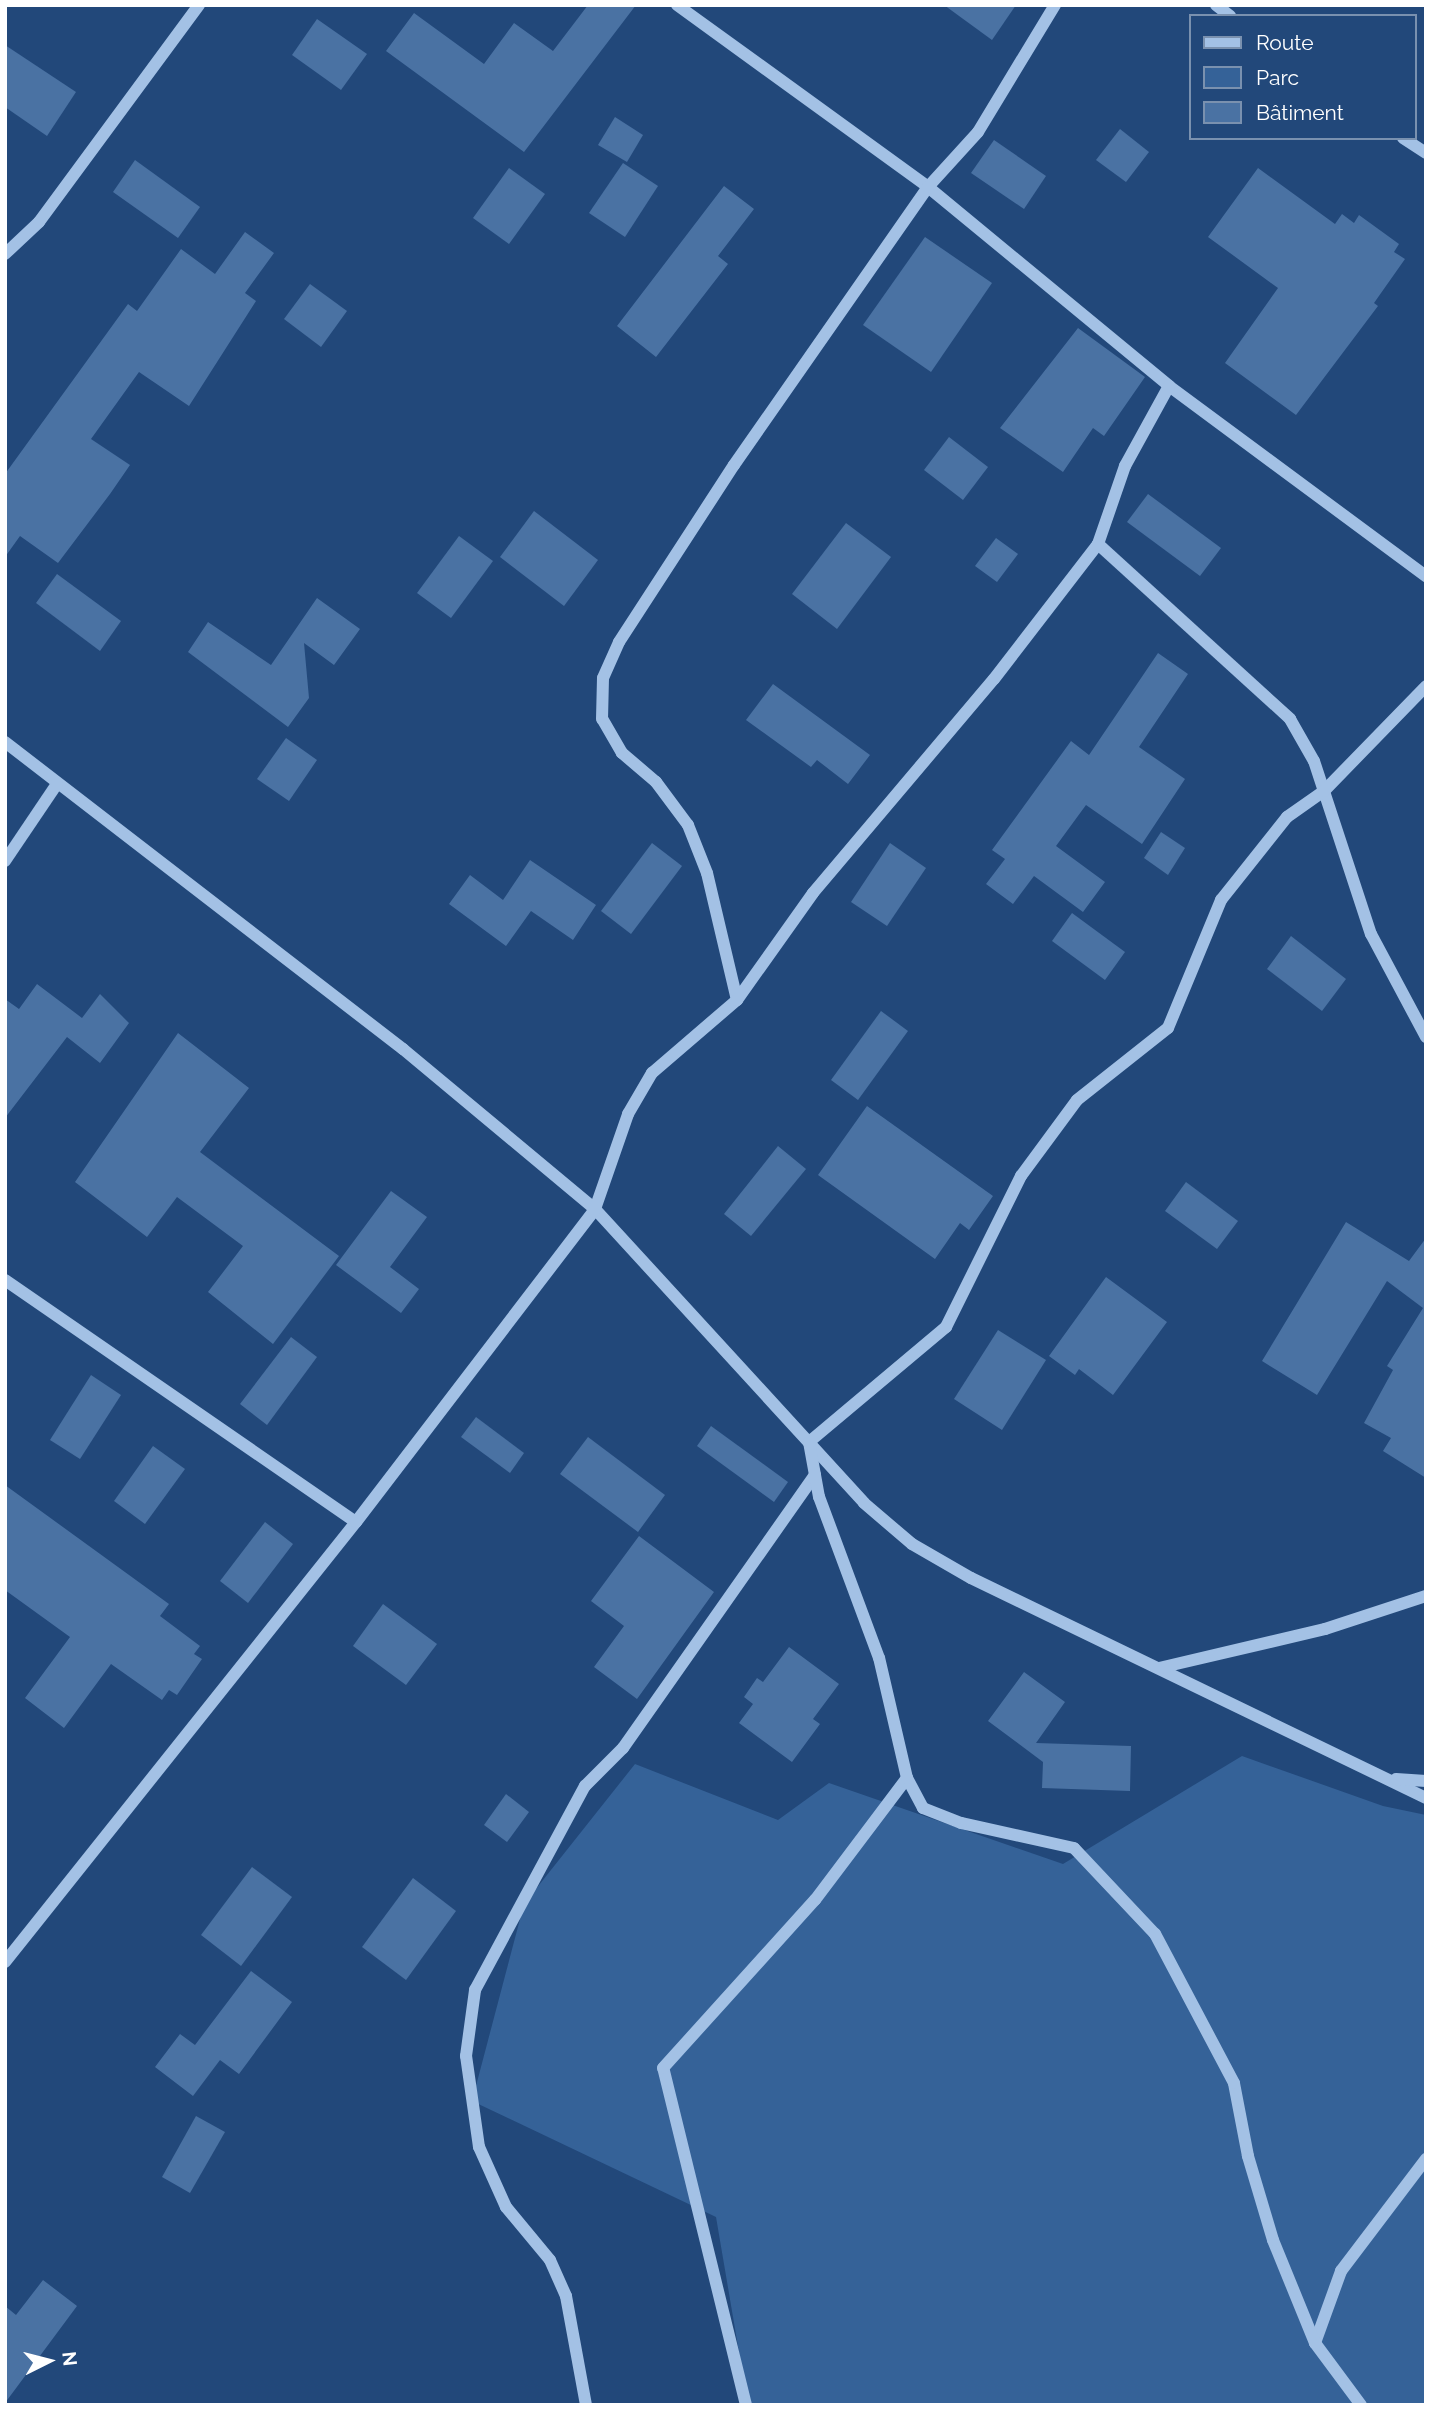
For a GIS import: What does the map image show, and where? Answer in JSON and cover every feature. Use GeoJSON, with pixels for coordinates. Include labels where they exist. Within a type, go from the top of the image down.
{"type":"FeatureCollection","features":[{"type":"Feature","properties":{"kind":"street"},"geometry":{"type":"LineString","coordinates":[[5,254],[39,222],[199,5]]}},
{"type":"Feature","properties":{"kind":"street"},"geometry":{"type":"LineString","coordinates":[[677,5],[928,187],[1169,386],[1426,576]]}},
{"type":"Feature","properties":{"kind":"street"},"geometry":{"type":"LineString","coordinates":[[737,1000],[707,873],[688,825],[656,782],[622,753],[602,719],[603,678],[619,642],[734,465],[928,187],[978,132],[1055,5]]}},
{"type":"Feature","properties":{"kind":"street"},"geometry":{"type":"LineString","coordinates":[[1406,140],[1426,153]]}},
{"type":"Feature","properties":{"kind":"street"},"geometry":{"type":"LineString","coordinates":[[5,1962],[356,1522],[595,1209],[628,1114],[652,1073],[737,1000],[813,893],[994,679],[1098,544],[1125,466],[1169,386]]}},
{"type":"Feature","properties":{"kind":"street"},"geometry":{"type":"LineString","coordinates":[[1098,544],[1290,719],[1324,791],[1371,934],[1426,1037]]}},
{"type":"Feature","properties":{"kind":"street"},"geometry":{"type":"LineString","coordinates":[[809,1442],[946,1327],[1021,1176],[1077,1100],[1168,1027],[1221,900],[1287,817],[1324,791],[1426,686]]}},
{"type":"Feature","properties":{"kind":"street"},"geometry":{"type":"LineString","coordinates":[[5,742],[403,1049],[595,1209],[864,1503],[912,1544],[971,1578],[1392,1779],[1426,1798]]}},
{"type":"Feature","properties":{"kind":"street"},"geometry":{"type":"LineString","coordinates":[[5,861],[57,784]]}},
{"type":"Feature","properties":{"kind":"street"},"geometry":{"type":"LineString","coordinates":[[5,1280],[356,1522]]}},
{"type":"Feature","properties":{"kind":"street"},"geometry":{"type":"LineString","coordinates":[[809,1442],[815,1475],[879,1658],[908,1778],[923,1808],[961,1823],[1074,1847],[1155,1934],[1234,2083],[1248,2157],[1273,2240],[1315,2343],[1361,2405]]}},
{"type":"Feature","properties":{"kind":"street"},"geometry":{"type":"LineString","coordinates":[[586,2405],[566,2295],[550,2260],[506,2207],[479,2147],[466,2056],[475,1990],[585,1786],[623,1748],[815,1475]]}},
{"type":"Feature","properties":{"kind":"street"},"geometry":{"type":"LineString","coordinates":[[1159,1668],[1325,1629],[1426,1596]]}},
{"type":"Feature","properties":{"kind":"street"},"geometry":{"type":"LineString","coordinates":[[746,2405],[663,2068],[815,1900],[908,1778]]}},
{"type":"Feature","properties":{"kind":"street"},"geometry":{"type":"LineString","coordinates":[[1392,1779],[1426,1781]]}},
{"type":"Feature","properties":{"kind":"street"},"geometry":{"type":"LineString","coordinates":[[1315,2343],[1341,2271],[1426,2159]]}},
{"type":"Feature","properties":{"kind":"green space"},"geometry":{"type":"Polygon","coordinates":[[[1242,1756],[1383,1806],[1426,1815],[1426,2405],[748,2405],[716,2217],[472,2101],[524,1904],[635,1764],[778,1820],[829,1783],[1063,1864],[1242,1756]]]}},
{"type":"Feature","properties":{"kind":"building"},"geometry":{"type":"Polygon","coordinates":[[[588,5],[636,5],[524,152],[386,51],[414,13],[484,64],[514,23],[553,51],[588,5]]]}},
{"type":"Feature","properties":{"kind":"building"},"geometry":{"type":"Polygon","coordinates":[[[944,5],[1016,5],[992,40],[944,5]]]}},
{"type":"Feature","properties":{"kind":"building"},"geometry":{"type":"Polygon","coordinates":[[[317,19],[367,54],[341,90],[292,55],[317,19]]]}},
{"type":"Feature","properties":{"kind":"building"},"geometry":{"type":"Polygon","coordinates":[[[5,45],[76,92],[47,136],[5,107],[5,45]]]}},
{"type":"Feature","properties":{"kind":"building"},"geometry":{"type":"Polygon","coordinates":[[[615,117],[643,135],[627,162],[598,145],[615,117]]]}},
{"type":"Feature","properties":{"kind":"building"},"geometry":{"type":"Polygon","coordinates":[[[1120,129],[1149,152],[1126,182],[1096,160],[1120,129]]]}},
{"type":"Feature","properties":{"kind":"building"},"geometry":{"type":"Polygon","coordinates":[[[994,140],[1046,176],[1024,209],[971,173],[994,140]]]}},
{"type":"Feature","properties":{"kind":"building"},"geometry":{"type":"Polygon","coordinates":[[[135,160],[200,207],[178,238],[113,192],[135,160]]]}},
{"type":"Feature","properties":{"kind":"building"},"geometry":{"type":"Polygon","coordinates":[[[623,163],[658,186],[625,237],[589,213],[623,163]]]}},
{"type":"Feature","properties":{"kind":"building"},"geometry":{"type":"Polygon","coordinates":[[[509,168],[545,194],[509,244],[473,218],[509,168]]]}},
{"type":"Feature","properties":{"kind":"building"},"geometry":{"type":"Polygon","coordinates":[[[1258,168],[1335,224],[1342,214],[1354,223],[1359,215],[1399,244],[1394,252],[1405,259],[1374,303],[1378,306],[1296,415],[1225,363],[1278,288],[1208,237],[1258,168]]]}},
{"type":"Feature","properties":{"kind":"building"},"geometry":{"type":"Polygon","coordinates":[[[724,186],[754,209],[718,256],[728,264],[656,357],[617,326],[724,186]]]}},
{"type":"Feature","properties":{"kind":"building"},"geometry":{"type":"Polygon","coordinates":[[[245,232],[274,253],[245,293],[256,301],[189,406],[139,372],[91,439],[130,465],[110,494],[58,563],[20,536],[5,557],[5,474],[128,304],[137,311],[181,249],[215,274],[245,232]]]}},
{"type":"Feature","properties":{"kind":"building"},"geometry":{"type":"Polygon","coordinates":[[[925,237],[992,283],[931,372],[863,325],[925,237]]]}},
{"type":"Feature","properties":{"kind":"building"},"geometry":{"type":"Polygon","coordinates":[[[310,284],[347,311],[321,347],[284,319],[310,284]]]}},
{"type":"Feature","properties":{"kind":"building"},"geometry":{"type":"Polygon","coordinates":[[[1078,328],[1145,377],[1104,436],[1093,428],[1063,472],[1000,428],[1078,328]]]}},
{"type":"Feature","properties":{"kind":"building"},"geometry":{"type":"Polygon","coordinates":[[[949,437],[988,467],[963,500],[924,470],[949,437]]]}},
{"type":"Feature","properties":{"kind":"building"},"geometry":{"type":"Polygon","coordinates":[[[1148,494],[1221,548],[1200,576],[1127,522],[1148,494]]]}},
{"type":"Feature","properties":{"kind":"building"},"geometry":{"type":"Polygon","coordinates":[[[534,511],[598,560],[564,606],[500,557],[534,511]]]}},
{"type":"Feature","properties":{"kind":"building"},"geometry":{"type":"Polygon","coordinates":[[[846,523],[891,557],[837,629],[792,594],[846,523]]]}},
{"type":"Feature","properties":{"kind":"building"},"geometry":{"type":"Polygon","coordinates":[[[459,536],[493,561],[451,618],[417,593],[459,536]]]}},
{"type":"Feature","properties":{"kind":"building"},"geometry":{"type":"Polygon","coordinates":[[[996,538],[1018,554],[997,582],[975,566],[996,538]]]}},
{"type":"Feature","properties":{"kind":"building"},"geometry":{"type":"Polygon","coordinates":[[[57,574],[121,621],[100,651],[36,603],[57,574]]]}},
{"type":"Feature","properties":{"kind":"building"},"geometry":{"type":"Polygon","coordinates":[[[317,598],[360,629],[334,665],[304,643],[309,698],[288,727],[188,652],[208,622],[271,665],[317,598]]]}},
{"type":"Feature","properties":{"kind":"building"},"geometry":{"type":"Polygon","coordinates":[[[1158,653],[1188,674],[1139,747],[1185,779],[1142,844],[1086,805],[1056,846],[1105,882],[1083,912],[1034,876],[1013,904],[986,884],[1005,859],[992,850],[1071,741],[1089,755],[1158,653]]]}},
{"type":"Feature","properties":{"kind":"building"},"geometry":{"type":"Polygon","coordinates":[[[773,684],[870,755],[848,784],[817,760],[811,767],[746,720],[773,684]]]}},
{"type":"Feature","properties":{"kind":"building"},"geometry":{"type":"Polygon","coordinates":[[[286,738],[317,760],[289,801],[257,779],[286,738]]]}},
{"type":"Feature","properties":{"kind":"building"},"geometry":{"type":"Polygon","coordinates":[[[1161,832],[1185,848],[1168,875],[1144,858],[1161,832]]]}},
{"type":"Feature","properties":{"kind":"building"},"geometry":{"type":"Polygon","coordinates":[[[652,843],[682,866],[631,934],[601,911],[652,843]]]}},
{"type":"Feature","properties":{"kind":"building"},"geometry":{"type":"Polygon","coordinates":[[[890,843],[926,868],[887,926],[851,902],[890,843]]]}},
{"type":"Feature","properties":{"kind":"building"},"geometry":{"type":"Polygon","coordinates":[[[530,860],[596,905],[573,940],[531,911],[506,946],[449,904],[470,875],[503,900],[530,860]]]}},
{"type":"Feature","properties":{"kind":"building"},"geometry":{"type":"Polygon","coordinates":[[[1072,913],[1125,952],[1105,980],[1052,941],[1072,913]]]}},
{"type":"Feature","properties":{"kind":"building"},"geometry":{"type":"Polygon","coordinates":[[[1291,936],[1346,979],[1322,1011],[1267,969],[1291,936]]]}},
{"type":"Feature","properties":{"kind":"building"},"geometry":{"type":"Polygon","coordinates":[[[37,984],[82,1018],[100,994],[129,1023],[100,1063],[67,1037],[5,1118],[5,999],[19,1009],[37,984]]]}},
{"type":"Feature","properties":{"kind":"building"},"geometry":{"type":"Polygon","coordinates":[[[881,1011],[908,1031],[858,1100],[831,1080],[881,1011]]]}},
{"type":"Feature","properties":{"kind":"building"},"geometry":{"type":"Polygon","coordinates":[[[178,1033],[249,1088],[200,1152],[339,1256],[273,1344],[208,1292],[243,1246],[177,1197],[147,1237],[75,1182],[178,1033]]]}},
{"type":"Feature","properties":{"kind":"building"},"geometry":{"type":"Polygon","coordinates":[[[867,1106],[993,1196],[969,1230],[960,1223],[935,1259],[818,1175],[867,1106]]]}},
{"type":"Feature","properties":{"kind":"building"},"geometry":{"type":"Polygon","coordinates":[[[778,1146],[806,1169],[751,1236],[724,1214],[778,1146]]]}},
{"type":"Feature","properties":{"kind":"building"},"geometry":{"type":"Polygon","coordinates":[[[1186,1182],[1238,1221],[1217,1249],[1165,1211],[1186,1182]]]}},
{"type":"Feature","properties":{"kind":"building"},"geometry":{"type":"Polygon","coordinates":[[[391,1191],[427,1217],[390,1267],[419,1289],[401,1313],[336,1265],[391,1191]]]}},
{"type":"Feature","properties":{"kind":"building"},"geometry":{"type":"Polygon","coordinates":[[[1346,1222],[1409,1261],[1426,1238],[1426,1478],[1383,1451],[1391,1438],[1364,1423],[1393,1370],[1387,1366],[1423,1308],[1387,1281],[1317,1395],[1262,1361],[1346,1222]]]}},
{"type":"Feature","properties":{"kind":"building"},"geometry":{"type":"Polygon","coordinates":[[[1106,1277],[1167,1322],[1113,1395],[1079,1369],[1075,1375],[1049,1356],[1106,1277]]]}},
{"type":"Feature","properties":{"kind":"building"},"geometry":{"type":"Polygon","coordinates":[[[998,1330],[1046,1360],[1002,1430],[954,1399],[998,1330]]]}},
{"type":"Feature","properties":{"kind":"building"},"geometry":{"type":"Polygon","coordinates":[[[291,1337],[317,1357],[267,1425],[240,1404],[291,1337]]]}},
{"type":"Feature","properties":{"kind":"building"},"geometry":{"type":"Polygon","coordinates":[[[91,1375],[121,1395],[80,1459],[50,1440],[91,1375]]]}},
{"type":"Feature","properties":{"kind":"building"},"geometry":{"type":"Polygon","coordinates":[[[476,1417],[524,1453],[510,1473],[461,1437],[476,1417]]]}},
{"type":"Feature","properties":{"kind":"building"},"geometry":{"type":"Polygon","coordinates":[[[711,1426],[788,1482],[774,1502],[697,1446],[711,1426]]]}},
{"type":"Feature","properties":{"kind":"building"},"geometry":{"type":"Polygon","coordinates":[[[588,1437],[665,1495],[638,1532],[560,1474],[588,1437]]]}},
{"type":"Feature","properties":{"kind":"building"},"geometry":{"type":"Polygon","coordinates":[[[153,1446],[185,1469],[145,1524],[114,1501],[153,1446]]]}},
{"type":"Feature","properties":{"kind":"building"},"geometry":{"type":"Polygon","coordinates":[[[5,1485],[169,1604],[160,1616],[200,1646],[194,1654],[202,1659],[177,1695],[169,1690],[162,1700],[111,1664],[64,1728],[25,1698],[70,1637],[5,1590],[5,1485]]]}},
{"type":"Feature","properties":{"kind":"building"},"geometry":{"type":"Polygon","coordinates":[[[265,1522],[293,1544],[248,1603],[220,1581],[265,1522]]]}},
{"type":"Feature","properties":{"kind":"building"},"geometry":{"type":"Polygon","coordinates":[[[639,1536],[714,1592],[637,1699],[594,1667],[624,1626],[591,1601],[639,1536]]]}},
{"type":"Feature","properties":{"kind":"building"},"geometry":{"type":"Polygon","coordinates":[[[383,1604],[437,1644],[406,1685],[353,1646],[383,1604]]]}},
{"type":"Feature","properties":{"kind":"building"},"geometry":{"type":"Polygon","coordinates":[[[789,1647],[839,1684],[813,1719],[820,1724],[792,1762],[739,1723],[753,1704],[744,1697],[757,1678],[763,1682],[789,1647]]]}},
{"type":"Feature","properties":{"kind":"building"},"geometry":{"type":"Polygon","coordinates":[[[1024,1672],[1065,1702],[1036,1743],[1131,1746],[1130,1791],[1042,1788],[1043,1762],[988,1721],[1024,1672]]]}},
{"type":"Feature","properties":{"kind":"building"},"geometry":{"type":"Polygon","coordinates":[[[506,1794],[529,1812],[507,1842],[484,1825],[506,1794]]]}},
{"type":"Feature","properties":{"kind":"building"},"geometry":{"type":"Polygon","coordinates":[[[252,1867],[292,1897],[241,1966],[201,1935],[252,1867]]]}},
{"type":"Feature","properties":{"kind":"building"},"geometry":{"type":"Polygon","coordinates":[[[413,1878],[456,1911],[406,1980],[362,1947],[413,1878]]]}},
{"type":"Feature","properties":{"kind":"building"},"geometry":{"type":"Polygon","coordinates":[[[251,1971],[292,2002],[239,2074],[220,2060],[193,2096],[155,2067],[180,2034],[195,2045],[251,1971]]]}},
{"type":"Feature","properties":{"kind":"building"},"geometry":{"type":"Polygon","coordinates":[[[196,2116],[225,2132],[190,2193],[162,2177],[196,2116]]]}},
{"type":"Feature","properties":{"kind":"building"},"geometry":{"type":"Polygon","coordinates":[[[43,2280],[77,2306],[5,2403],[5,2306],[16,2315],[43,2280]]]}}]}
